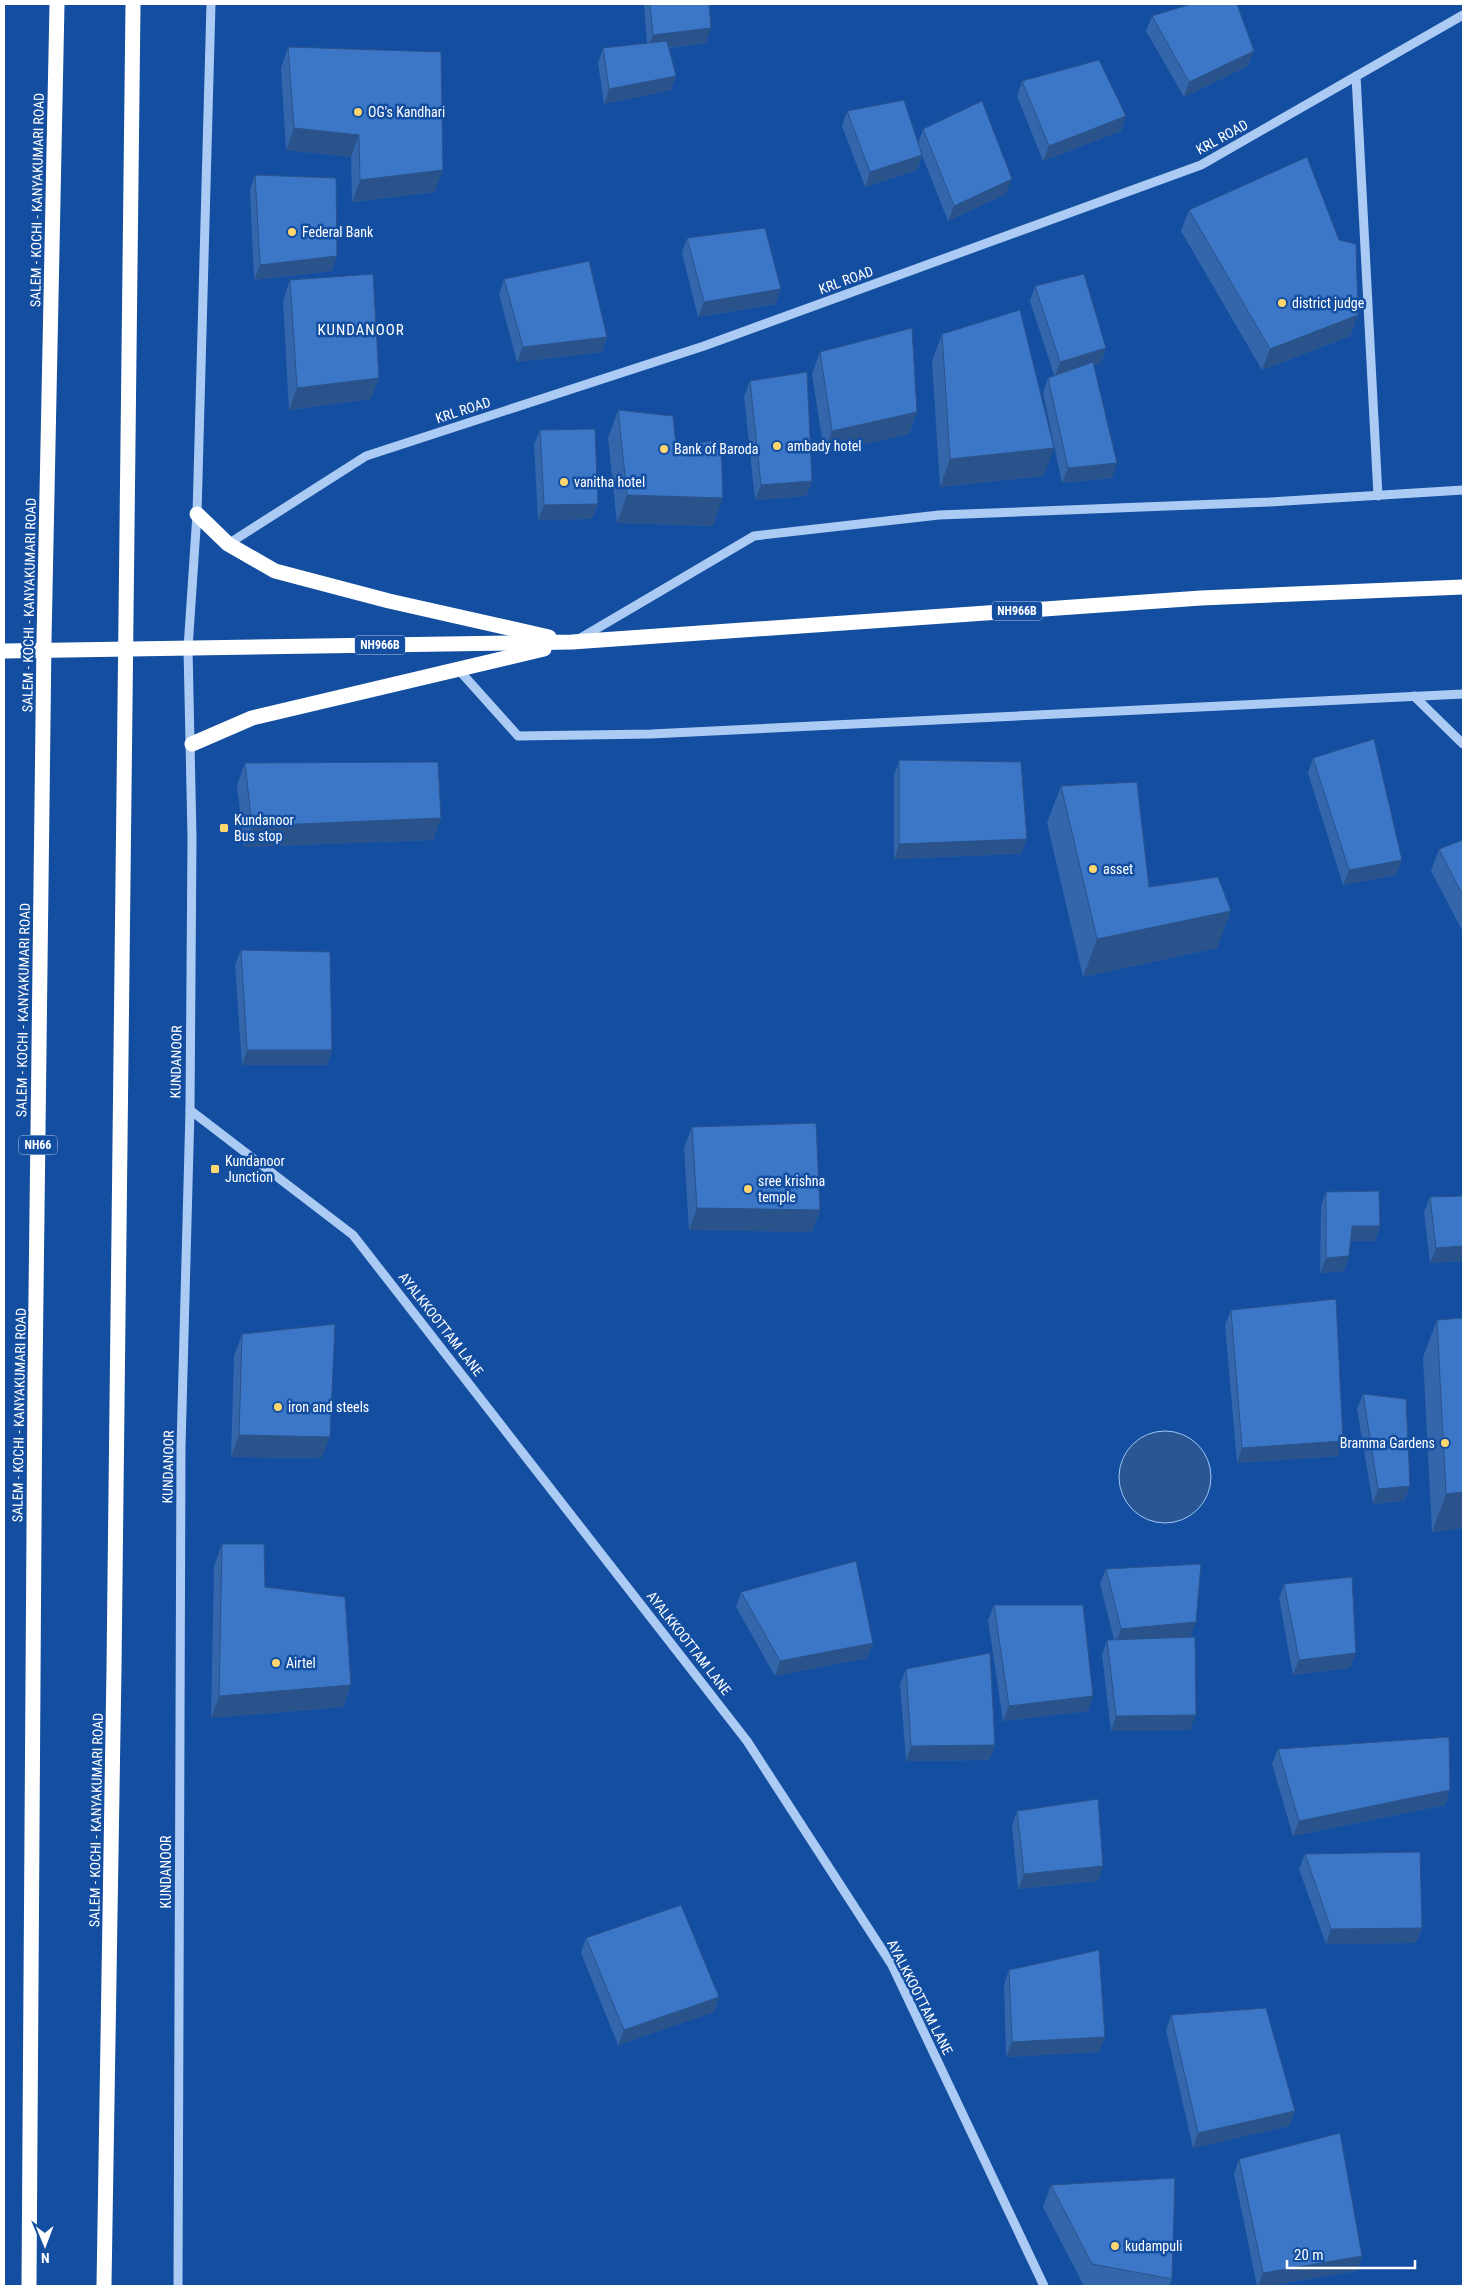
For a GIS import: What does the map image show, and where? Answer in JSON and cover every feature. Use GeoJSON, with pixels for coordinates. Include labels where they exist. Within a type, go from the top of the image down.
{"type":"FeatureCollection","features":[{"type":"Feature","properties":{"kind":"highway","name":"SALEM - KOCHI - KANYAKUMARI ROAD"},"geometry":{"type":"LineString","coordinates":[[28,2286],[35,1376],[43,689],[57,4]]}},
{"type":"Feature","properties":{"kind":"highway","name":"SALEM - KOCHI - KANYAKUMARI ROAD"},"geometry":{"type":"LineString","coordinates":[[104,2286],[115,1618],[133,4]]}},
{"type":"Feature","properties":{"kind":"highway"},"geometry":{"type":"LineString","coordinates":[[197,514],[228,544],[275,571],[389,601],[572,642]]}},
{"type":"Feature","properties":{"kind":"highway","name":"NH966B"},"geometry":{"type":"LineString","coordinates":[[188,648],[572,642],[1201,598],[1463,587]]}},
{"type":"Feature","properties":{"kind":"highway"},"geometry":{"type":"LineString","coordinates":[[192,744],[252,718],[572,642]]}},
{"type":"Feature","properties":{"kind":"highway"},"geometry":{"type":"LineString","coordinates":[[4,651],[188,648]]}},
{"type":"Feature","properties":{"kind":"street","name":"KUNDANOOR"},"geometry":{"type":"LineString","coordinates":[[178,2286],[181,1447],[190,1110],[192,744],[188,648],[197,514],[208,172],[210,4]]}},
{"type":"Feature","properties":{"kind":"street","name":"KRL ROAD"},"geometry":{"type":"LineString","coordinates":[[228,544],[366,456],[704,346],[1201,165],[1463,15]]}},
{"type":"Feature","properties":{"kind":"street"},"geometry":{"type":"LineString","coordinates":[[1356,76],[1378,496]]}},
{"type":"Feature","properties":{"kind":"street"},"geometry":{"type":"LineString","coordinates":[[572,642],[754,536],[939,515],[1269,502],[1463,490]]}},
{"type":"Feature","properties":{"kind":"street"},"geometry":{"type":"LineString","coordinates":[[458,669],[518,736],[671,733],[1463,694]]}},
{"type":"Feature","properties":{"kind":"street"},"geometry":{"type":"LineString","coordinates":[[1414,696],[1463,744]]}},
{"type":"Feature","properties":{"kind":"street","name":"AYALKKOOTTAM LANE"},"geometry":{"type":"LineString","coordinates":[[190,1110],[353,1235],[747,1740],[892,1966],[1044,2286]]}},
{"type":"Feature","properties":{"kind":"water"},"geometry":{"type":"Polygon","coordinates":[[[1165,1431],[1183,1435],[1197,1445],[1207,1459],[1211,1477],[1207,1495],[1197,1509],[1183,1519],[1165,1523],[1147,1519],[1133,1509],[1123,1495],[1119,1477],[1123,1459],[1133,1445],[1147,1435],[1165,1431]]]}},
{"type":"Feature","properties":{"kind":"building"},"geometry":{"type":"Polygon","coordinates":[[[650,4],[709,4],[711,28],[653,35],[650,4]]]}},
{"type":"Feature","properties":{"kind":"building"},"geometry":{"type":"Polygon","coordinates":[[[1191,4],[1237,4],[1254,51],[1189,82],[1152,16],[1191,4]]]}},
{"type":"Feature","properties":{"kind":"building"},"geometry":{"type":"Polygon","coordinates":[[[667,41],[676,76],[609,89],[603,48],[667,41]]]}},
{"type":"Feature","properties":{"kind":"building","name":"OG's Kandhari"},"geometry":{"type":"Polygon","coordinates":[[[288,47],[441,52],[443,170],[360,180],[359,135],[294,128],[288,47]]]}},
{"type":"Feature","properties":{"kind":"building"},"geometry":{"type":"Polygon","coordinates":[[[1099,60],[1126,116],[1049,146],[1022,81],[1099,60]]]}},
{"type":"Feature","properties":{"kind":"building"},"geometry":{"type":"Polygon","coordinates":[[[904,100],[922,155],[870,172],[847,111],[904,100]]]}},
{"type":"Feature","properties":{"kind":"building"},"geometry":{"type":"Polygon","coordinates":[[[982,101],[1012,179],[954,206],[923,129],[982,101]]]}},
{"type":"Feature","properties":{"kind":"building","name":"district judge"},"geometry":{"type":"Polygon","coordinates":[[[1307,157],[1339,240],[1356,244],[1358,315],[1270,349],[1189,210],[1307,157]]]}},
{"type":"Feature","properties":{"kind":"building","name":"Federal Bank"},"geometry":{"type":"Polygon","coordinates":[[[255,175],[336,178],[337,256],[260,265],[255,175]]]}},
{"type":"Feature","properties":{"kind":"building"},"geometry":{"type":"Polygon","coordinates":[[[765,228],[781,289],[704,302],[687,238],[765,228]]]}},
{"type":"Feature","properties":{"kind":"building"},"geometry":{"type":"Polygon","coordinates":[[[589,261],[607,337],[523,347],[504,279],[589,261]]]}},
{"type":"Feature","properties":{"kind":"building"},"geometry":{"type":"Polygon","coordinates":[[[373,274],[379,378],[297,388],[290,280],[373,274]]]}},
{"type":"Feature","properties":{"kind":"building"},"geometry":{"type":"Polygon","coordinates":[[[1084,274],[1106,348],[1060,362],[1035,286],[1084,274]]]}},
{"type":"Feature","properties":{"kind":"building"},"geometry":{"type":"Polygon","coordinates":[[[1020,310],[1054,448],[950,459],[942,334],[1020,310]]]}},
{"type":"Feature","properties":{"kind":"building"},"geometry":{"type":"Polygon","coordinates":[[[912,328],[917,412],[832,431],[820,352],[912,328]]]}},
{"type":"Feature","properties":{"kind":"building"},"geometry":{"type":"Polygon","coordinates":[[[1093,362],[1117,463],[1068,468],[1048,378],[1093,362]]]}},
{"type":"Feature","properties":{"kind":"building","name":"ambady hotel"},"geometry":{"type":"Polygon","coordinates":[[[807,372],[812,481],[761,485],[750,381],[807,372]]]}},
{"type":"Feature","properties":{"kind":"building"},"geometry":{"type":"Polygon","coordinates":[[[618,410],[673,416],[676,446],[721,440],[723,498],[627,495],[618,410]]]}},
{"type":"Feature","properties":{"kind":"building","name":"vanitha hotel"},"geometry":{"type":"Polygon","coordinates":[[[595,429],[598,504],[544,505],[540,430],[595,429]]]}},
{"type":"Feature","properties":{"kind":"building"},"geometry":{"type":"Polygon","coordinates":[[[1374,739],[1402,860],[1349,870],[1313,758],[1374,739]]]}},
{"type":"Feature","properties":{"kind":"building"},"geometry":{"type":"Polygon","coordinates":[[[899,760],[1021,762],[1027,839],[899,844],[899,760]]]}},
{"type":"Feature","properties":{"kind":"building"},"geometry":{"type":"Polygon","coordinates":[[[438,762],[441,818],[252,826],[245,763],[438,762]]]}},
{"type":"Feature","properties":{"kind":"building"},"geometry":{"type":"Polygon","coordinates":[[[1137,782],[1149,887],[1218,877],[1231,911],[1097,939],[1061,786],[1137,782]]]}},
{"type":"Feature","properties":{"kind":"building"},"geometry":{"type":"Polygon","coordinates":[[[1463,840],[1463,896],[1439,849],[1463,840]]]}},
{"type":"Feature","properties":{"kind":"building"},"geometry":{"type":"Polygon","coordinates":[[[241,950],[330,952],[332,1050],[247,1050],[241,950]]]}},
{"type":"Feature","properties":{"kind":"building","name":"sree krishna temple"},"geometry":{"type":"Polygon","coordinates":[[[816,1123],[820,1210],[697,1208],[692,1127],[816,1123]]]}},
{"type":"Feature","properties":{"kind":"building"},"geometry":{"type":"Polygon","coordinates":[[[1379,1191],[1380,1226],[1352,1226],[1349,1256],[1326,1258],[1326,1192],[1379,1191]]]}},
{"type":"Feature","properties":{"kind":"building"},"geometry":{"type":"Polygon","coordinates":[[[1463,1196],[1463,1246],[1436,1248],[1430,1197],[1463,1196]]]}},
{"type":"Feature","properties":{"kind":"building"},"geometry":{"type":"Polygon","coordinates":[[[1336,1299],[1343,1441],[1242,1448],[1231,1310],[1336,1299]]]}},
{"type":"Feature","properties":{"kind":"building"},"geometry":{"type":"Polygon","coordinates":[[[1463,1318],[1463,1492],[1446,1494],[1437,1320],[1463,1318]]]}},
{"type":"Feature","properties":{"kind":"building","name":"iron and steels"},"geometry":{"type":"Polygon","coordinates":[[[335,1324],[330,1437],[239,1435],[242,1334],[335,1324]]]}},
{"type":"Feature","properties":{"kind":"building"},"geometry":{"type":"Polygon","coordinates":[[[1363,1394],[1406,1399],[1410,1486],[1378,1489],[1363,1394]]]}},
{"type":"Feature","properties":{"kind":"building","name":"Airtel"},"geometry":{"type":"Polygon","coordinates":[[[222,1544],[264,1544],[265,1587],[345,1597],[351,1685],[219,1696],[222,1544]]]}},
{"type":"Feature","properties":{"kind":"building"},"geometry":{"type":"Polygon","coordinates":[[[856,1561],[873,1643],[780,1661],[741,1592],[856,1561]]]}},
{"type":"Feature","properties":{"kind":"building"},"geometry":{"type":"Polygon","coordinates":[[[1201,1564],[1196,1622],[1121,1629],[1106,1569],[1201,1564]]]}},
{"type":"Feature","properties":{"kind":"building"},"geometry":{"type":"Polygon","coordinates":[[[1352,1577],[1356,1653],[1299,1660],[1284,1584],[1352,1577]]]}},
{"type":"Feature","properties":{"kind":"building"},"geometry":{"type":"Polygon","coordinates":[[[994,1605],[1083,1605],[1093,1696],[1009,1706],[994,1605]]]}},
{"type":"Feature","properties":{"kind":"building"},"geometry":{"type":"Polygon","coordinates":[[[1195,1637],[1196,1715],[1116,1716],[1107,1640],[1195,1637]]]}},
{"type":"Feature","properties":{"kind":"building"},"geometry":{"type":"Polygon","coordinates":[[[990,1653],[995,1745],[911,1746],[906,1669],[990,1653]]]}},
{"type":"Feature","properties":{"kind":"building"},"geometry":{"type":"Polygon","coordinates":[[[1449,1737],[1450,1790],[1299,1821],[1278,1749],[1449,1737]]]}},
{"type":"Feature","properties":{"kind":"building"},"geometry":{"type":"Polygon","coordinates":[[[1098,1799],[1103,1866],[1024,1874],[1017,1811],[1098,1799]]]}},
{"type":"Feature","properties":{"kind":"building"},"geometry":{"type":"Polygon","coordinates":[[[1420,1852],[1422,1928],[1331,1929],[1305,1854],[1420,1852]]]}},
{"type":"Feature","properties":{"kind":"building"},"geometry":{"type":"Polygon","coordinates":[[[681,1905],[719,1997],[624,2030],[586,1938],[681,1905]]]}},
{"type":"Feature","properties":{"kind":"building"},"geometry":{"type":"Polygon","coordinates":[[[1099,1950],[1105,2037],[1012,2042],[1009,1970],[1099,1950]]]}},
{"type":"Feature","properties":{"kind":"building"},"geometry":{"type":"Polygon","coordinates":[[[1266,2008],[1295,2111],[1198,2133],[1171,2015],[1266,2008]]]}},
{"type":"Feature","properties":{"kind":"building"},"geometry":{"type":"Polygon","coordinates":[[[1340,2133],[1362,2256],[1263,2273],[1239,2159],[1340,2133]]]}},
{"type":"Feature","properties":{"kind":"building","name":"kudampuli"},"geometry":{"type":"Polygon","coordinates":[[[1175,2178],[1172,2279],[1092,2264],[1051,2185],[1175,2178]]]}},
{"type":"Feature","properties":{"kind":"place","name":"OG's Kandhari"},"geometry":{"type":"Point","coordinates":[358,112]}},
{"type":"Feature","properties":{"kind":"place","name":"Federal Bank"},"geometry":{"type":"Point","coordinates":[292,232]}},
{"type":"Feature","properties":{"kind":"place","name":"district judge"},"geometry":{"type":"Point","coordinates":[1282,303]}},
{"type":"Feature","properties":{"kind":"place","name":"ambady hotel"},"geometry":{"type":"Point","coordinates":[777,446]}},
{"type":"Feature","properties":{"kind":"place","name":"Bank of Baroda"},"geometry":{"type":"Point","coordinates":[664,449]}},
{"type":"Feature","properties":{"kind":"place","name":"vanitha hotel"},"geometry":{"type":"Point","coordinates":[564,482]}},
{"type":"Feature","properties":{"kind":"place","name":"Kundanoor Bus stop"},"geometry":{"type":"Point","coordinates":[224,828]}},
{"type":"Feature","properties":{"kind":"place","name":"asset"},"geometry":{"type":"Point","coordinates":[1093,869]}},
{"type":"Feature","properties":{"kind":"place","name":"Kundanoor Junction"},"geometry":{"type":"Point","coordinates":[215,1169]}},
{"type":"Feature","properties":{"kind":"place","name":"sree krishna temple"},"geometry":{"type":"Point","coordinates":[748,1189]}},
{"type":"Feature","properties":{"kind":"place","name":"iron and steels"},"geometry":{"type":"Point","coordinates":[278,1407]}},
{"type":"Feature","properties":{"kind":"place","name":"Bramma Gardens"},"geometry":{"type":"Point","coordinates":[1445,1443]}},
{"type":"Feature","properties":{"kind":"place","name":"Airtel"},"geometry":{"type":"Point","coordinates":[276,1663]}},
{"type":"Feature","properties":{"kind":"place","name":"kudampuli"},"geometry":{"type":"Point","coordinates":[1115,2246]}},
{"type":"Feature","properties":{"kind":"district","name":"KUNDANOOR"},"geometry":{"type":"Point","coordinates":[361,330]}}]}
